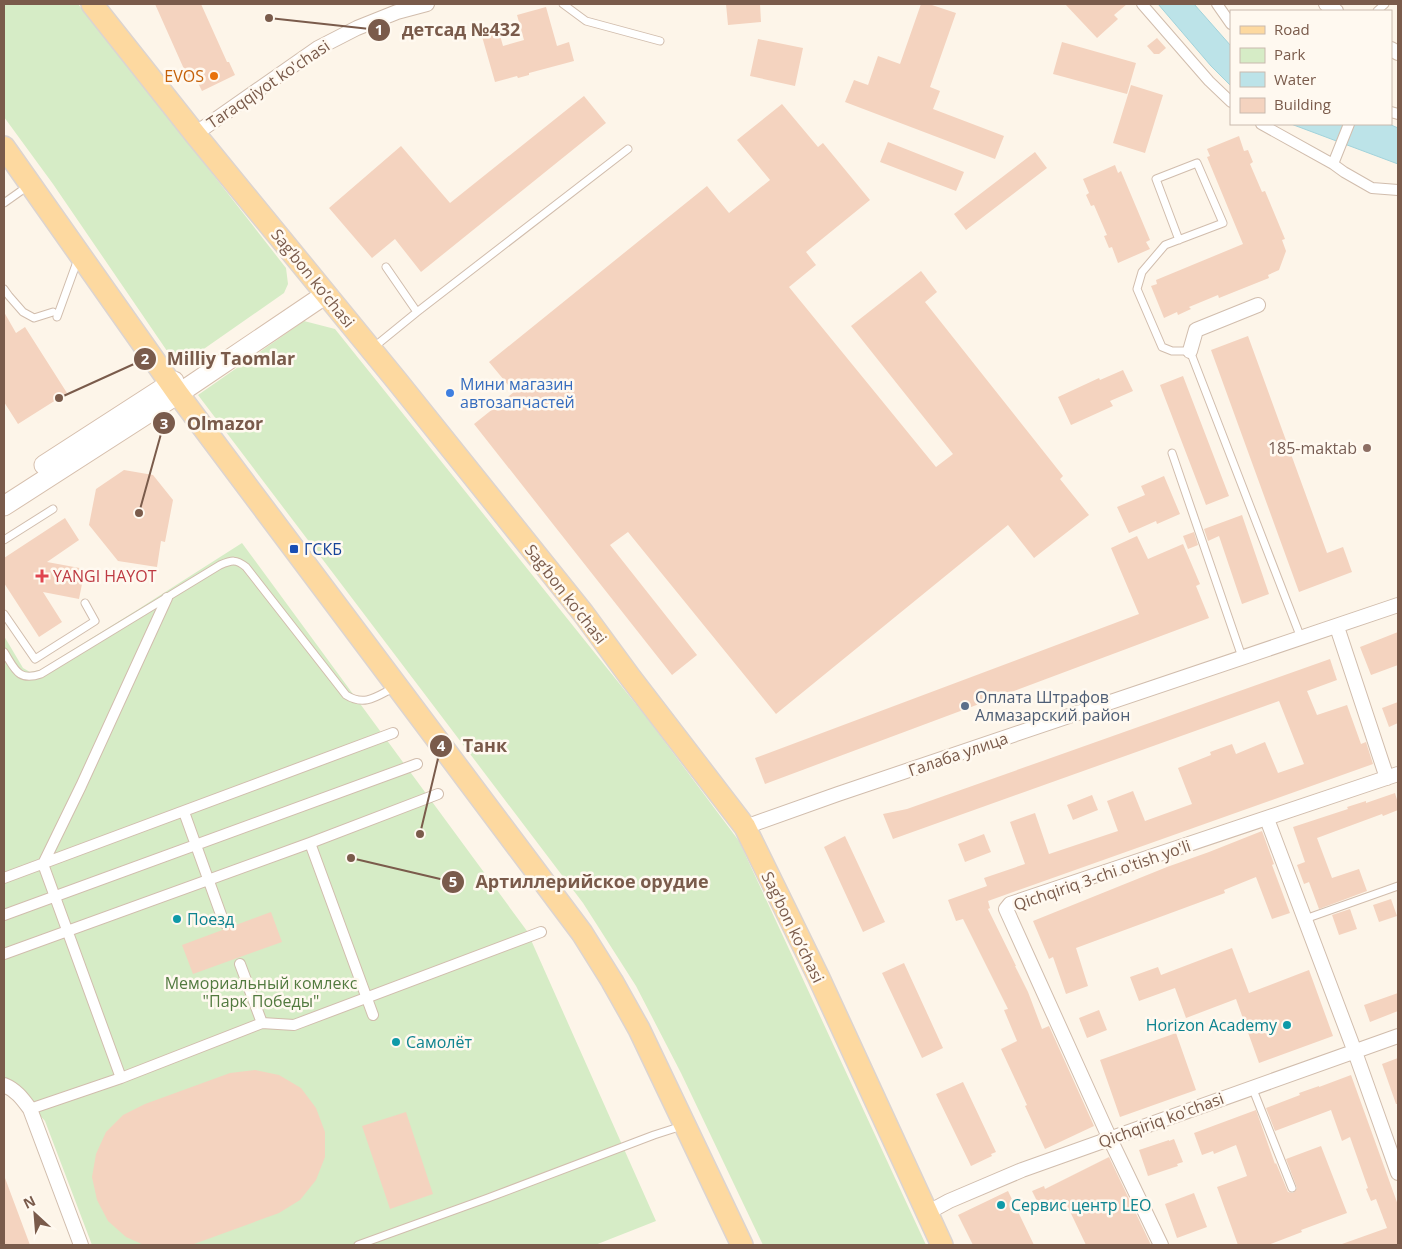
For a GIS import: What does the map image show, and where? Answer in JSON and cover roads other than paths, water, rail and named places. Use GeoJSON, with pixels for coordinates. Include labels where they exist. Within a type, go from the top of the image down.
{"type":"FeatureCollection","features":[{"type":"Feature","properties":{"kind":"main road","name":"Sag’bon ko’chasi"},"geometry":{"type":"LineString","coordinates":[[92,4],[583,613],[745,827],[818,976],[942,1245]]}},
{"type":"Feature","properties":{"kind":"main road"},"geometry":{"type":"LineString","coordinates":[[4,147],[174,389],[582,933],[639,1028],[742,1245]]}},
{"type":"Feature","properties":{"kind":"main road"},"geometry":{"type":"LineString","coordinates":[[4,506],[323,289]]}},
{"type":"Feature","properties":{"kind":"main road"},"geometry":{"type":"LineString","coordinates":[[4,491],[174,389]]}},
{"type":"Feature","properties":{"kind":"street","name":"Taraqqiyot ko'chasi"},"geometry":{"type":"LineString","coordinates":[[195,134],[318,48],[363,25],[397,12],[427,4]]}},
{"type":"Feature","properties":{"kind":"street"},"geometry":{"type":"LineString","coordinates":[[1142,4],[1209,81],[1230,101]]}},
{"type":"Feature","properties":{"kind":"street"},"geometry":{"type":"LineString","coordinates":[[1217,4],[1230,23]]}},
{"type":"Feature","properties":{"kind":"street"},"geometry":{"type":"LineString","coordinates":[[1263,125],[1372,188],[1398,190]]}},
{"type":"Feature","properties":{"kind":"street"},"geometry":{"type":"LineString","coordinates":[[1333,164],[1349,125]]}},
{"type":"Feature","properties":{"kind":"street"},"geometry":{"type":"LineString","coordinates":[[1190,351],[1196,330],[1258,305]]}},
{"type":"Feature","properties":{"kind":"street"},"geometry":{"type":"LineString","coordinates":[[121,1078],[43,864],[167,598]]}},
{"type":"Feature","properties":{"kind":"street","name":"Галаба улица"},"geometry":{"type":"LineString","coordinates":[[745,827],[1242,657],[1398,606]]}},
{"type":"Feature","properties":{"kind":"street"},"geometry":{"type":"LineString","coordinates":[[1336,627],[1393,776]]}},
{"type":"Feature","properties":{"kind":"street"},"geometry":{"type":"LineString","coordinates":[[4,878],[394,733]]}},
{"type":"Feature","properties":{"kind":"street"},"geometry":{"type":"LineString","coordinates":[[4,915],[417,764]]}},
{"type":"Feature","properties":{"kind":"street","name":"Qichqiriq 3-chi o'tish yo'li"},"geometry":{"type":"LineString","coordinates":[[1110,1139],[1006,909],[1010,904],[1393,776]]}},
{"type":"Feature","properties":{"kind":"street"},"geometry":{"type":"LineString","coordinates":[[4,954],[310,843],[438,794]]}},
{"type":"Feature","properties":{"kind":"street"},"geometry":{"type":"LineString","coordinates":[[184,812],[224,923]]}},
{"type":"Feature","properties":{"kind":"street"},"geometry":{"type":"LineString","coordinates":[[1267,819],[1355,1052],[1398,1173]]}},
{"type":"Feature","properties":{"kind":"street"},"geometry":{"type":"LineString","coordinates":[[310,843],[373,1015]]}},
{"type":"Feature","properties":{"kind":"street"},"geometry":{"type":"LineString","coordinates":[[30,1110],[121,1078],[262,1023],[294,1025],[541,932]]}},
{"type":"Feature","properties":{"kind":"street"},"geometry":{"type":"LineString","coordinates":[[240,964],[262,1023]]}},
{"type":"Feature","properties":{"kind":"street","name":"Qichqiriq ko'chasi"},"geometry":{"type":"LineString","coordinates":[[927,1213],[949,1201],[1022,1170],[1398,1036]]}},
{"type":"Feature","properties":{"kind":"street"},"geometry":{"type":"LineString","coordinates":[[9,1087],[22,1097],[30,1110],[81,1245]]}},
{"type":"Feature","properties":{"kind":"street"},"geometry":{"type":"LineString","coordinates":[[1110,1139],[1161,1245]]}},
{"type":"Feature","properties":{"kind":"lane"},"geometry":{"type":"LineString","coordinates":[[563,4],[586,21],[660,41]]}},
{"type":"Feature","properties":{"kind":"lane"},"geometry":{"type":"LineString","coordinates":[[371,349],[628,149]]}},
{"type":"Feature","properties":{"kind":"lane"},"geometry":{"type":"LineString","coordinates":[[1179,240],[1156,179],[1197,163],[1223,223],[1179,240],[1166,245],[1142,272],[1138,289],[1162,347],[1172,351],[1190,351],[1301,639]]}},
{"type":"Feature","properties":{"kind":"lane"},"geometry":{"type":"LineString","coordinates":[[4,203],[30,185]]}},
{"type":"Feature","properties":{"kind":"lane"},"geometry":{"type":"LineString","coordinates":[[4,289],[22,312],[34,318],[55,314],[79,254]]}},
{"type":"Feature","properties":{"kind":"lane"},"geometry":{"type":"LineString","coordinates":[[386,267],[417,312]]}},
{"type":"Feature","properties":{"kind":"lane"},"geometry":{"type":"LineString","coordinates":[[1172,453],[1242,657]]}},
{"type":"Feature","properties":{"kind":"lane"},"geometry":{"type":"LineString","coordinates":[[4,540],[53,509]]}},
{"type":"Feature","properties":{"kind":"lane"},"geometry":{"type":"LineString","coordinates":[[4,652],[17,673],[32,677],[41,674],[220,565],[230,561],[239,562],[246,567],[346,695],[353,700],[368,701],[397,686]]}},
{"type":"Feature","properties":{"kind":"lane"},"geometry":{"type":"LineString","coordinates":[[4,614],[35,659],[95,621],[84,603]]}},
{"type":"Feature","properties":{"kind":"lane"},"geometry":{"type":"LineString","coordinates":[[1305,919],[1398,886]]}},
{"type":"Feature","properties":{"kind":"lane"},"geometry":{"type":"LineString","coordinates":[[1252,1087],[1292,1188]]}},
{"type":"Feature","properties":{"kind":"lane"},"geometry":{"type":"LineString","coordinates":[[358,1245],[685,1125]]}},
{"type":"Feature","properties":{"kind":"water"},"geometry":{"type":"Polygon","coordinates":[[[1158,4],[1194,4],[1230,45],[1230,85],[1211,66],[1158,4]]]}},
{"type":"Feature","properties":{"kind":"water"},"geometry":{"type":"Polygon","coordinates":[[[1294,125],[1391,125],[1398,128],[1398,164],[1294,125]]]}},
{"type":"Feature","properties":{"kind":"place","name":"детсад №432"},"geometry":{"type":"Point","coordinates":[269,18]}},
{"type":"Feature","properties":{"kind":"place","name":"EVOS"},"geometry":{"type":"Point","coordinates":[214,76]}},
{"type":"Feature","properties":{"kind":"place","name":"Мини магазин автозапчастей"},"geometry":{"type":"Point","coordinates":[450,393]}},
{"type":"Feature","properties":{"kind":"place","name":"Milliy Taomlar"},"geometry":{"type":"Point","coordinates":[59,398]}},
{"type":"Feature","properties":{"kind":"place","name":"185-maktab"},"geometry":{"type":"Point","coordinates":[1367,448]}},
{"type":"Feature","properties":{"kind":"place","name":"Olmazor"},"geometry":{"type":"Point","coordinates":[139,513]}},
{"type":"Feature","properties":{"kind":"place","name":"ГСКБ"},"geometry":{"type":"Point","coordinates":[294,549]}},
{"type":"Feature","properties":{"kind":"place","name":"YANGI HAYOT"},"geometry":{"type":"Point","coordinates":[42,576]}},
{"type":"Feature","properties":{"kind":"place","name":"Оплата Штрафов Aлмазарский район"},"geometry":{"type":"Point","coordinates":[965,706]}},
{"type":"Feature","properties":{"kind":"place","name":"Танк"},"geometry":{"type":"Point","coordinates":[420,834]}},
{"type":"Feature","properties":{"kind":"place","name":"Артиллерийское орудие"},"geometry":{"type":"Point","coordinates":[351,858]}},
{"type":"Feature","properties":{"kind":"place","name":"Поезд"},"geometry":{"type":"Point","coordinates":[177,919]}},
{"type":"Feature","properties":{"kind":"place","name":"Horizon Academy"},"geometry":{"type":"Point","coordinates":[1287,1025]}},
{"type":"Feature","properties":{"kind":"place","name":"Самолёт"},"geometry":{"type":"Point","coordinates":[396,1042]}},
{"type":"Feature","properties":{"kind":"place","name":"Сервис центр LEO"},"geometry":{"type":"Point","coordinates":[1001,1205]}},
{"type":"Feature","properties":{"kind":"park label","name":"Мемориальный комлекс \"Парк Победы\""},"geometry":{"type":"Point","coordinates":[261,992]}}]}
